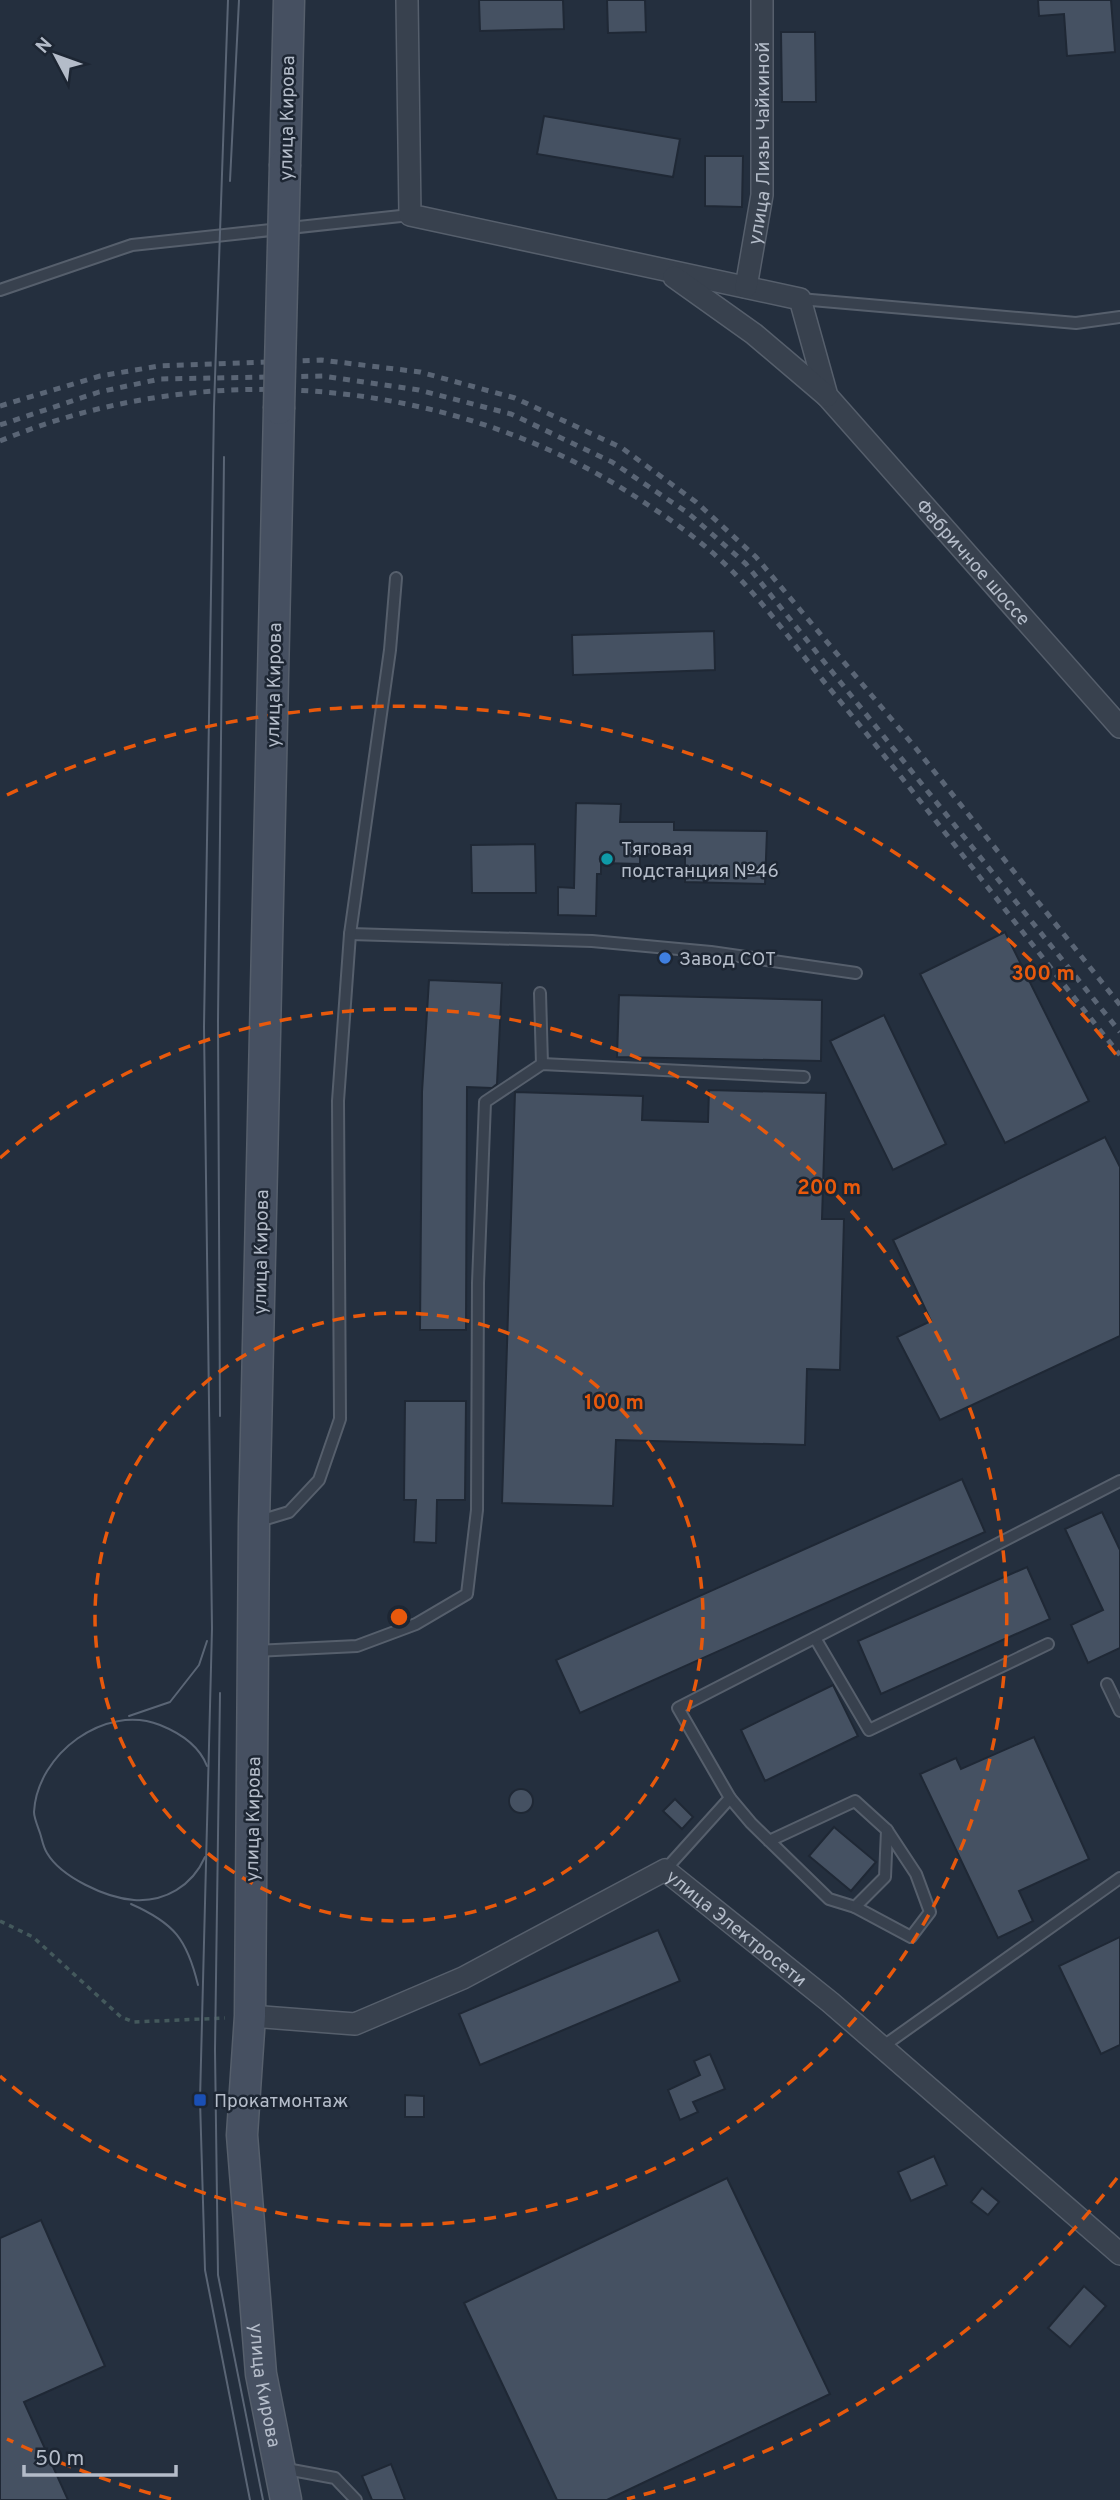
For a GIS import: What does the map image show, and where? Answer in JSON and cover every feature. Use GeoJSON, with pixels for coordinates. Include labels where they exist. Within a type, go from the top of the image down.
{"type":"FeatureCollection","features":[{"type":"Feature","properties":{"kind":"main road","name":"улица Кирова"},"geometry":{"type":"LineString","coordinates":[[286,2500],[277,2467],[261,2374],[242,2135],[250,2016],[254,1523],[289,0]]}},
{"type":"Feature","properties":{"kind":"street"},"geometry":{"type":"LineString","coordinates":[[407,0],[410,215],[669,273],[800,299]]}},
{"type":"Feature","properties":{"kind":"street","name":"улица Лизы Чайкиной"},"geometry":{"type":"LineString","coordinates":[[747,287],[762,195],[762,0]]}},
{"type":"Feature","properties":{"kind":"street","name":"Фабричное шоссе"},"geometry":{"type":"LineString","coordinates":[[669,273],[754,334],[827,396],[1120,727]]}},
{"type":"Feature","properties":{"kind":"street","name":"Фабричное шоссе"},"geometry":{"type":"LineString","coordinates":[[800,299],[827,396]]}},
{"type":"Feature","properties":{"kind":"street","name":"улица Электросети"},"geometry":{"type":"LineString","coordinates":[[250,2016],[355,2024],[463,1978],[665,1870],[882,2047],[1120,2254]]}},
{"type":"Feature","properties":{"kind":"lane"},"geometry":{"type":"LineString","coordinates":[[0,290],[132,245],[410,215]]}},
{"type":"Feature","properties":{"kind":"lane"},"geometry":{"type":"LineString","coordinates":[[800,299],[1076,324],[1120,317]]}},
{"type":"Feature","properties":{"kind":"lane"},"geometry":{"type":"LineString","coordinates":[[254,1523],[289,1512],[318,1480],[340,1419],[338,1101],[350,934],[390,650],[396,578]]}},
{"type":"Feature","properties":{"kind":"lane"},"geometry":{"type":"LineString","coordinates":[[350,934],[592,942],[711,952],[856,973]]}},
{"type":"Feature","properties":{"kind":"lane"},"geometry":{"type":"LineString","coordinates":[[540,993],[542,1064]]}},
{"type":"Feature","properties":{"kind":"lane"},"geometry":{"type":"LineString","coordinates":[[255,1651],[357,1646],[416,1624],[467,1594],[477,1510],[478,1283],[485,1101],[542,1064],[804,1077]]}},
{"type":"Feature","properties":{"kind":"lane"},"geometry":{"type":"LineString","coordinates":[[769,1840],[855,1801],[887,1830],[916,1874],[930,1912],[911,1937],[855,1907],[829,1899],[769,1840],[730,1798],[678,1708],[1120,1481]]}},
{"type":"Feature","properties":{"kind":"lane"},"geometry":{"type":"LineString","coordinates":[[815,1638],[869,1730],[1048,1644]]}},
{"type":"Feature","properties":{"kind":"lane"},"geometry":{"type":"LineString","coordinates":[[1107,1684],[1120,1711]]}},
{"type":"Feature","properties":{"kind":"lane"},"geometry":{"type":"LineString","coordinates":[[665,1870],[730,1798]]}},
{"type":"Feature","properties":{"kind":"lane"},"geometry":{"type":"LineString","coordinates":[[855,1907],[885,1877],[887,1830]]}},
{"type":"Feature","properties":{"kind":"lane"},"geometry":{"type":"LineString","coordinates":[[882,2047],[1120,1878]]}},
{"type":"Feature","properties":{"kind":"lane"},"geometry":{"type":"LineString","coordinates":[[277,2467],[335,2478],[356,2500]]}},
{"type":"Feature","properties":{"kind":"path"},"geometry":{"type":"LineString","coordinates":[[0,1921],[33,1937],[121,2017],[134,2022],[195,2021],[250,2016]]}},
{"type":"Feature","properties":{"kind":"building"},"geometry":{"type":"Polygon","coordinates":[[[479,0],[563,0],[564,29],[480,31],[479,0]]]}},
{"type":"Feature","properties":{"kind":"building"},"geometry":{"type":"Polygon","coordinates":[[[607,0],[645,0],[646,32],[608,33],[607,0]]]}},
{"type":"Feature","properties":{"kind":"building"},"geometry":{"type":"Polygon","coordinates":[[[1038,0],[1111,0],[1115,52],[1067,56],[1064,14],[1039,16],[1038,0]]]}},
{"type":"Feature","properties":{"kind":"building"},"geometry":{"type":"Polygon","coordinates":[[[781,32],[815,32],[816,102],[782,102],[781,32]]]}},
{"type":"Feature","properties":{"kind":"building"},"geometry":{"type":"Polygon","coordinates":[[[544,116],[680,139],[673,177],[537,154],[544,116]]]}},
{"type":"Feature","properties":{"kind":"building"},"geometry":{"type":"Polygon","coordinates":[[[705,156],[743,156],[742,207],[705,206],[705,156]]]}},
{"type":"Feature","properties":{"kind":"building"},"geometry":{"type":"Polygon","coordinates":[[[714,631],[715,670],[573,675],[572,635],[714,631]]]}},
{"type":"Feature","properties":{"kind":"building"},"geometry":{"type":"Polygon","coordinates":[[[576,803],[621,804],[620,822],[674,822],[674,830],[767,831],[765,884],[685,882],[685,855],[640,854],[640,864],[601,863],[601,874],[597,874],[596,916],[558,915],[558,887],[574,888],[576,803]]]}},
{"type":"Feature","properties":{"kind":"building"},"geometry":{"type":"Polygon","coordinates":[[[535,844],[536,893],[472,893],[471,845],[535,844]]]}},
{"type":"Feature","properties":{"kind":"building"},"geometry":{"type":"Polygon","coordinates":[[[1005,932],[1089,1101],[1005,1143],[920,974],[1005,932]]]}},
{"type":"Feature","properties":{"kind":"building"},"geometry":{"type":"Polygon","coordinates":[[[429,980],[502,983],[497,1084],[492,1088],[467,1087],[466,1330],[420,1330],[422,1092],[429,980]]]}},
{"type":"Feature","properties":{"kind":"building"},"geometry":{"type":"Polygon","coordinates":[[[619,995],[822,1000],[821,1061],[617,1057],[619,995]]]}},
{"type":"Feature","properties":{"kind":"building"},"geometry":{"type":"Polygon","coordinates":[[[884,1015],[946,1144],[893,1170],[830,1041],[884,1015]]]}},
{"type":"Feature","properties":{"kind":"building"},"geometry":{"type":"Polygon","coordinates":[[[709,1090],[826,1093],[822,1219],[844,1219],[840,1370],[807,1369],[805,1445],[616,1440],[613,1506],[502,1503],[515,1092],[643,1096],[642,1120],[708,1122],[709,1090]]]}},
{"type":"Feature","properties":{"kind":"building"},"geometry":{"type":"Polygon","coordinates":[[[1105,1137],[1120,1167],[1120,1336],[940,1420],[897,1337],[931,1321],[893,1240],[1105,1137]]]}},
{"type":"Feature","properties":{"kind":"building"},"geometry":{"type":"Polygon","coordinates":[[[405,1401],[466,1401],[465,1500],[437,1500],[436,1543],[414,1542],[416,1500],[404,1500],[405,1401]]]}},
{"type":"Feature","properties":{"kind":"building"},"geometry":{"type":"Polygon","coordinates":[[[962,1479],[985,1532],[580,1713],[556,1660],[962,1479]]]}},
{"type":"Feature","properties":{"kind":"building"},"geometry":{"type":"Polygon","coordinates":[[[1102,1512],[1120,1550],[1120,1648],[1088,1663],[1071,1625],[1103,1610],[1065,1529],[1102,1512]]]}},
{"type":"Feature","properties":{"kind":"building"},"geometry":{"type":"Polygon","coordinates":[[[1027,1567],[1050,1619],[881,1694],[858,1641],[1027,1567]]]}},
{"type":"Feature","properties":{"kind":"building"},"geometry":{"type":"Polygon","coordinates":[[[833,1685],[858,1736],[765,1781],[741,1730],[833,1685]]]}},
{"type":"Feature","properties":{"kind":"building"},"geometry":{"type":"Polygon","coordinates":[[[1034,1737],[1089,1859],[1019,1891],[1033,1921],[998,1938],[920,1774],[956,1758],[961,1769],[1034,1737]]]}},
{"type":"Feature","properties":{"kind":"building"},"geometry":{"type":"Polygon","coordinates":[[[521,1789],[529,1793],[533,1801],[529,1809],[521,1813],[513,1809],[509,1801],[513,1793],[521,1789]]]}},
{"type":"Feature","properties":{"kind":"building"},"geometry":{"type":"Polygon","coordinates":[[[675,1799],[693,1817],[682,1829],[663,1811],[675,1799]]]}},
{"type":"Feature","properties":{"kind":"building"},"geometry":{"type":"Polygon","coordinates":[[[834,1827],[876,1862],[851,1891],[809,1856],[834,1827]]]}},
{"type":"Feature","properties":{"kind":"building"},"geometry":{"type":"Polygon","coordinates":[[[658,1930],[680,1981],[480,2065],[459,2014],[658,1930]]]}},
{"type":"Feature","properties":{"kind":"building"},"geometry":{"type":"Polygon","coordinates":[[[1120,1937],[1120,2045],[1101,2054],[1059,1966],[1120,1937]]]}},
{"type":"Feature","properties":{"kind":"building"},"geometry":{"type":"Polygon","coordinates":[[[710,2054],[725,2089],[693,2102],[698,2112],[680,2120],[668,2090],[700,2075],[694,2061],[710,2054]]]}},
{"type":"Feature","properties":{"kind":"building"},"geometry":{"type":"Polygon","coordinates":[[[405,2095],[424,2096],[424,2117],[405,2117],[405,2095]]]}},
{"type":"Feature","properties":{"kind":"building"},"geometry":{"type":"Polygon","coordinates":[[[934,2156],[947,2185],[911,2201],[898,2172],[934,2156]]]}},
{"type":"Feature","properties":{"kind":"building"},"geometry":{"type":"Polygon","coordinates":[[[727,2178],[830,2394],[607,2500],[557,2500],[464,2303],[727,2178]]]}},
{"type":"Feature","properties":{"kind":"building"},"geometry":{"type":"Polygon","coordinates":[[[982,2188],[999,2202],[988,2215],[971,2202],[982,2188]]]}},
{"type":"Feature","properties":{"kind":"building"},"geometry":{"type":"Polygon","coordinates":[[[41,2220],[105,2366],[24,2402],[68,2500],[0,2500],[0,2238],[41,2220]]]}},
{"type":"Feature","properties":{"kind":"building"},"geometry":{"type":"Polygon","coordinates":[[[1084,2286],[1106,2306],[1070,2347],[1048,2328],[1084,2286]]]}},
{"type":"Feature","properties":{"kind":"building"},"geometry":{"type":"Polygon","coordinates":[[[391,2464],[405,2500],[372,2500],[362,2476],[391,2464]]]}},
{"type":"Feature","properties":{"kind":"tram line"},"geometry":{"type":"LineString","coordinates":[[228,0],[214,407],[204,1027],[212,1628],[200,2100],[205,2270],[250,2500]]}},
{"type":"Feature","properties":{"kind":"tram line"},"geometry":{"type":"LineString","coordinates":[[230,181],[239,0]]}},
{"type":"Feature","properties":{"kind":"tram line"},"geometry":{"type":"LineString","coordinates":[[220,1416],[218,1021],[224,457]]}},
{"type":"Feature","properties":{"kind":"tram line"},"geometry":{"type":"LineString","coordinates":[[129,1716],[170,1702],[199,1665],[207,1641]]}},
{"type":"Feature","properties":{"kind":"tram line"},"geometry":{"type":"LineString","coordinates":[[220,1693],[215,2050],[218,2275],[263,2500]]}},
{"type":"Feature","properties":{"kind":"tram line"},"geometry":{"type":"LineString","coordinates":[[205,1857],[193,1876],[167,1895],[145,1900],[111,1895],[85,1885],[54,1862],[44,1848],[34,1812],[38,1791],[47,1771],[61,1753],[78,1738],[118,1721],[139,1720],[167,1728],[194,1746],[207,1766]]}},
{"type":"Feature","properties":{"kind":"tram line"},"geometry":{"type":"LineString","coordinates":[[131,1904],[158,1918],[176,1934],[189,1956],[198,1985]]}},
{"type":"Feature","properties":{"kind":"railway"},"geometry":{"type":"LineString","coordinates":[[0,406],[100,376],[159,366],[321,360],[420,372],[515,398],[622,448],[696,502],[756,557],[914,746],[1120,1005]]}},
{"type":"Feature","properties":{"kind":"railway"},"geometry":{"type":"LineString","coordinates":[[0,425],[99,392],[160,379],[323,376],[419,390],[511,414],[612,462],[688,513],[746,564],[1120,1032]]}},
{"type":"Feature","properties":{"kind":"railway"},"geometry":{"type":"LineString","coordinates":[[0,441],[80,414],[163,396],[248,390],[332,393],[416,406],[497,429],[575,462],[683,529],[716,555],[749,589],[907,784],[1120,1055]]}},
{"type":"Feature","properties":{"kind":"place","name":"Тяговая подстанция №46"},"geometry":{"type":"Point","coordinates":[607,859]}},
{"type":"Feature","properties":{"kind":"place","name":"Завод СОТ"},"geometry":{"type":"Point","coordinates":[665,958]}},
{"type":"Feature","properties":{"kind":"place","name":"Прокатмонтаж"},"geometry":{"type":"Point","coordinates":[200,2100]}}]}
